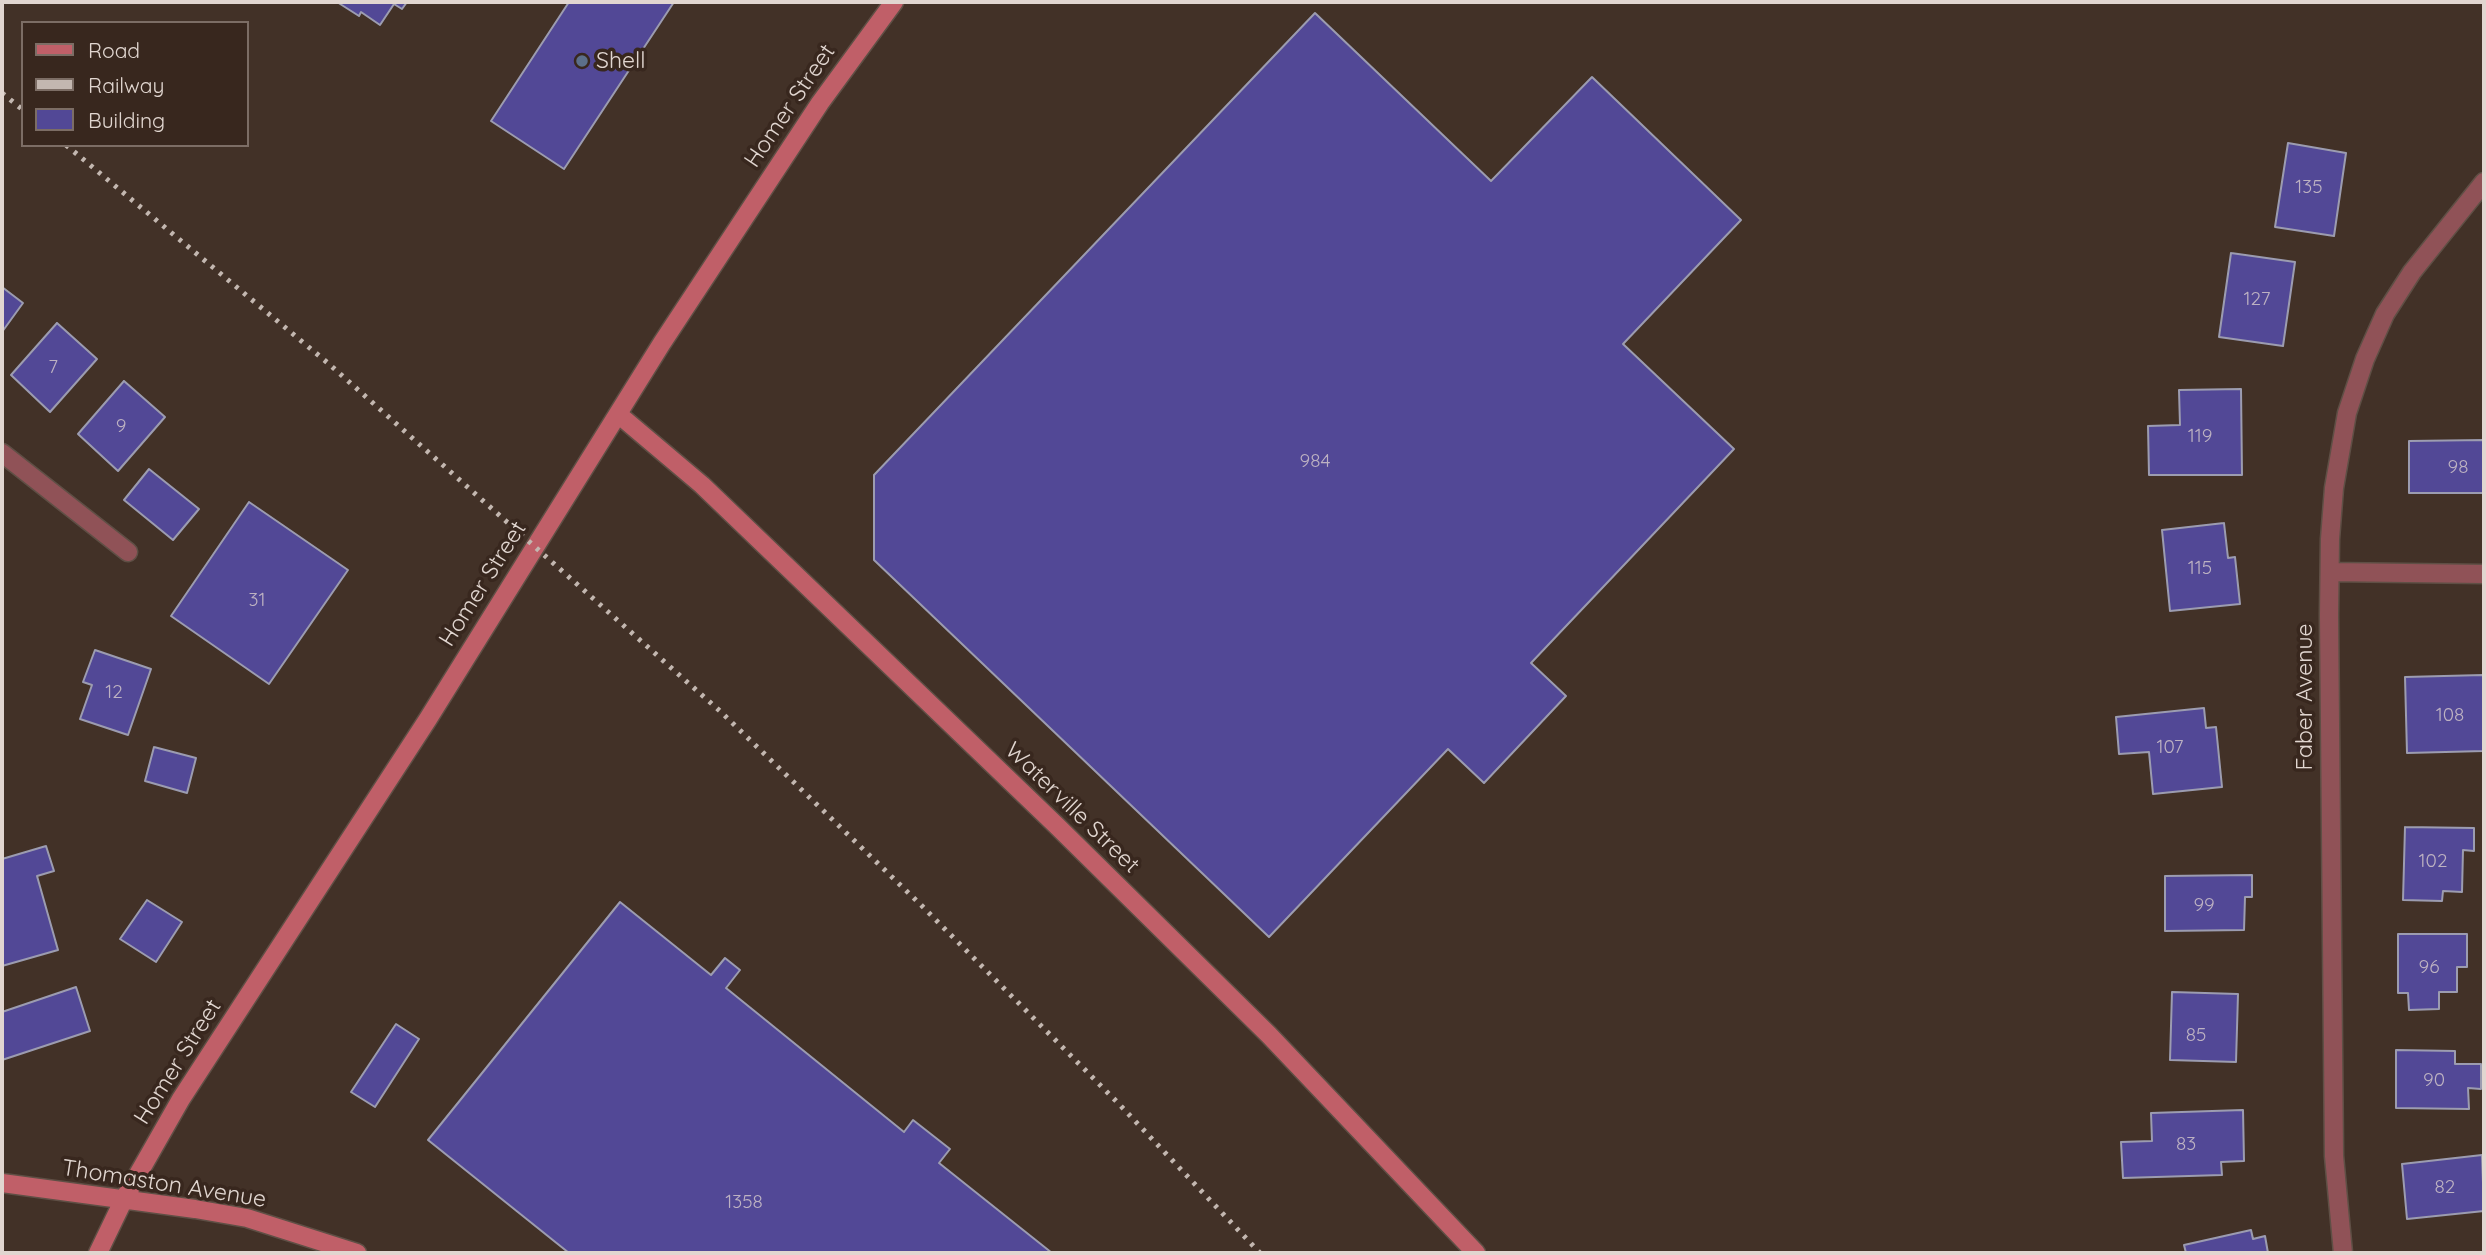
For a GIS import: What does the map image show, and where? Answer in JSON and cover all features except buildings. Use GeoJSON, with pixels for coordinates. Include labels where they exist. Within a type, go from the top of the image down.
{"type":"FeatureCollection","features":[{"type":"Feature","properties":{"kind":"main road","name":"Homer Street"},"geometry":{"type":"LineString","coordinates":[[98,1253],[124,1199],[181,1099],[428,719],[677,319],[805,125],[894,2]]}},
{"type":"Feature","properties":{"kind":"main road","name":"Waterville Street"},"geometry":{"type":"LineString","coordinates":[[618,414],[702,485],[1116,884],[1269,1035],[1476,1253]]}},
{"type":"Feature","properties":{"kind":"main road","name":"Thomaston Avenue"},"geometry":{"type":"LineString","coordinates":[[2,1183],[247,1218],[357,1253]]}},
{"type":"Feature","properties":{"kind":"street","name":"Faber Avenue"},"geometry":{"type":"LineString","coordinates":[[2343,1253],[2334,1156],[2330,572],[2334,488],[2347,413],[2365,359],[2397,293],[2484,181]]}},
{"type":"Feature","properties":{"kind":"street"},"geometry":{"type":"LineString","coordinates":[[2,453],[128,552]]}},
{"type":"Feature","properties":{"kind":"street"},"geometry":{"type":"LineString","coordinates":[[2330,572],[2484,574]]}},
{"type":"Feature","properties":{"kind":"railway"},"geometry":{"type":"LineString","coordinates":[[2,93],[21,108]]}},
{"type":"Feature","properties":{"kind":"railway"},"geometry":{"type":"LineString","coordinates":[[68,147],[329,364],[721,712],[921,905],[1119,1104],[1260,1253]]}},
{"type":"Feature","properties":{"kind":"place","name":"Shell"},"geometry":{"type":"Point","coordinates":[582,61]}}]}
